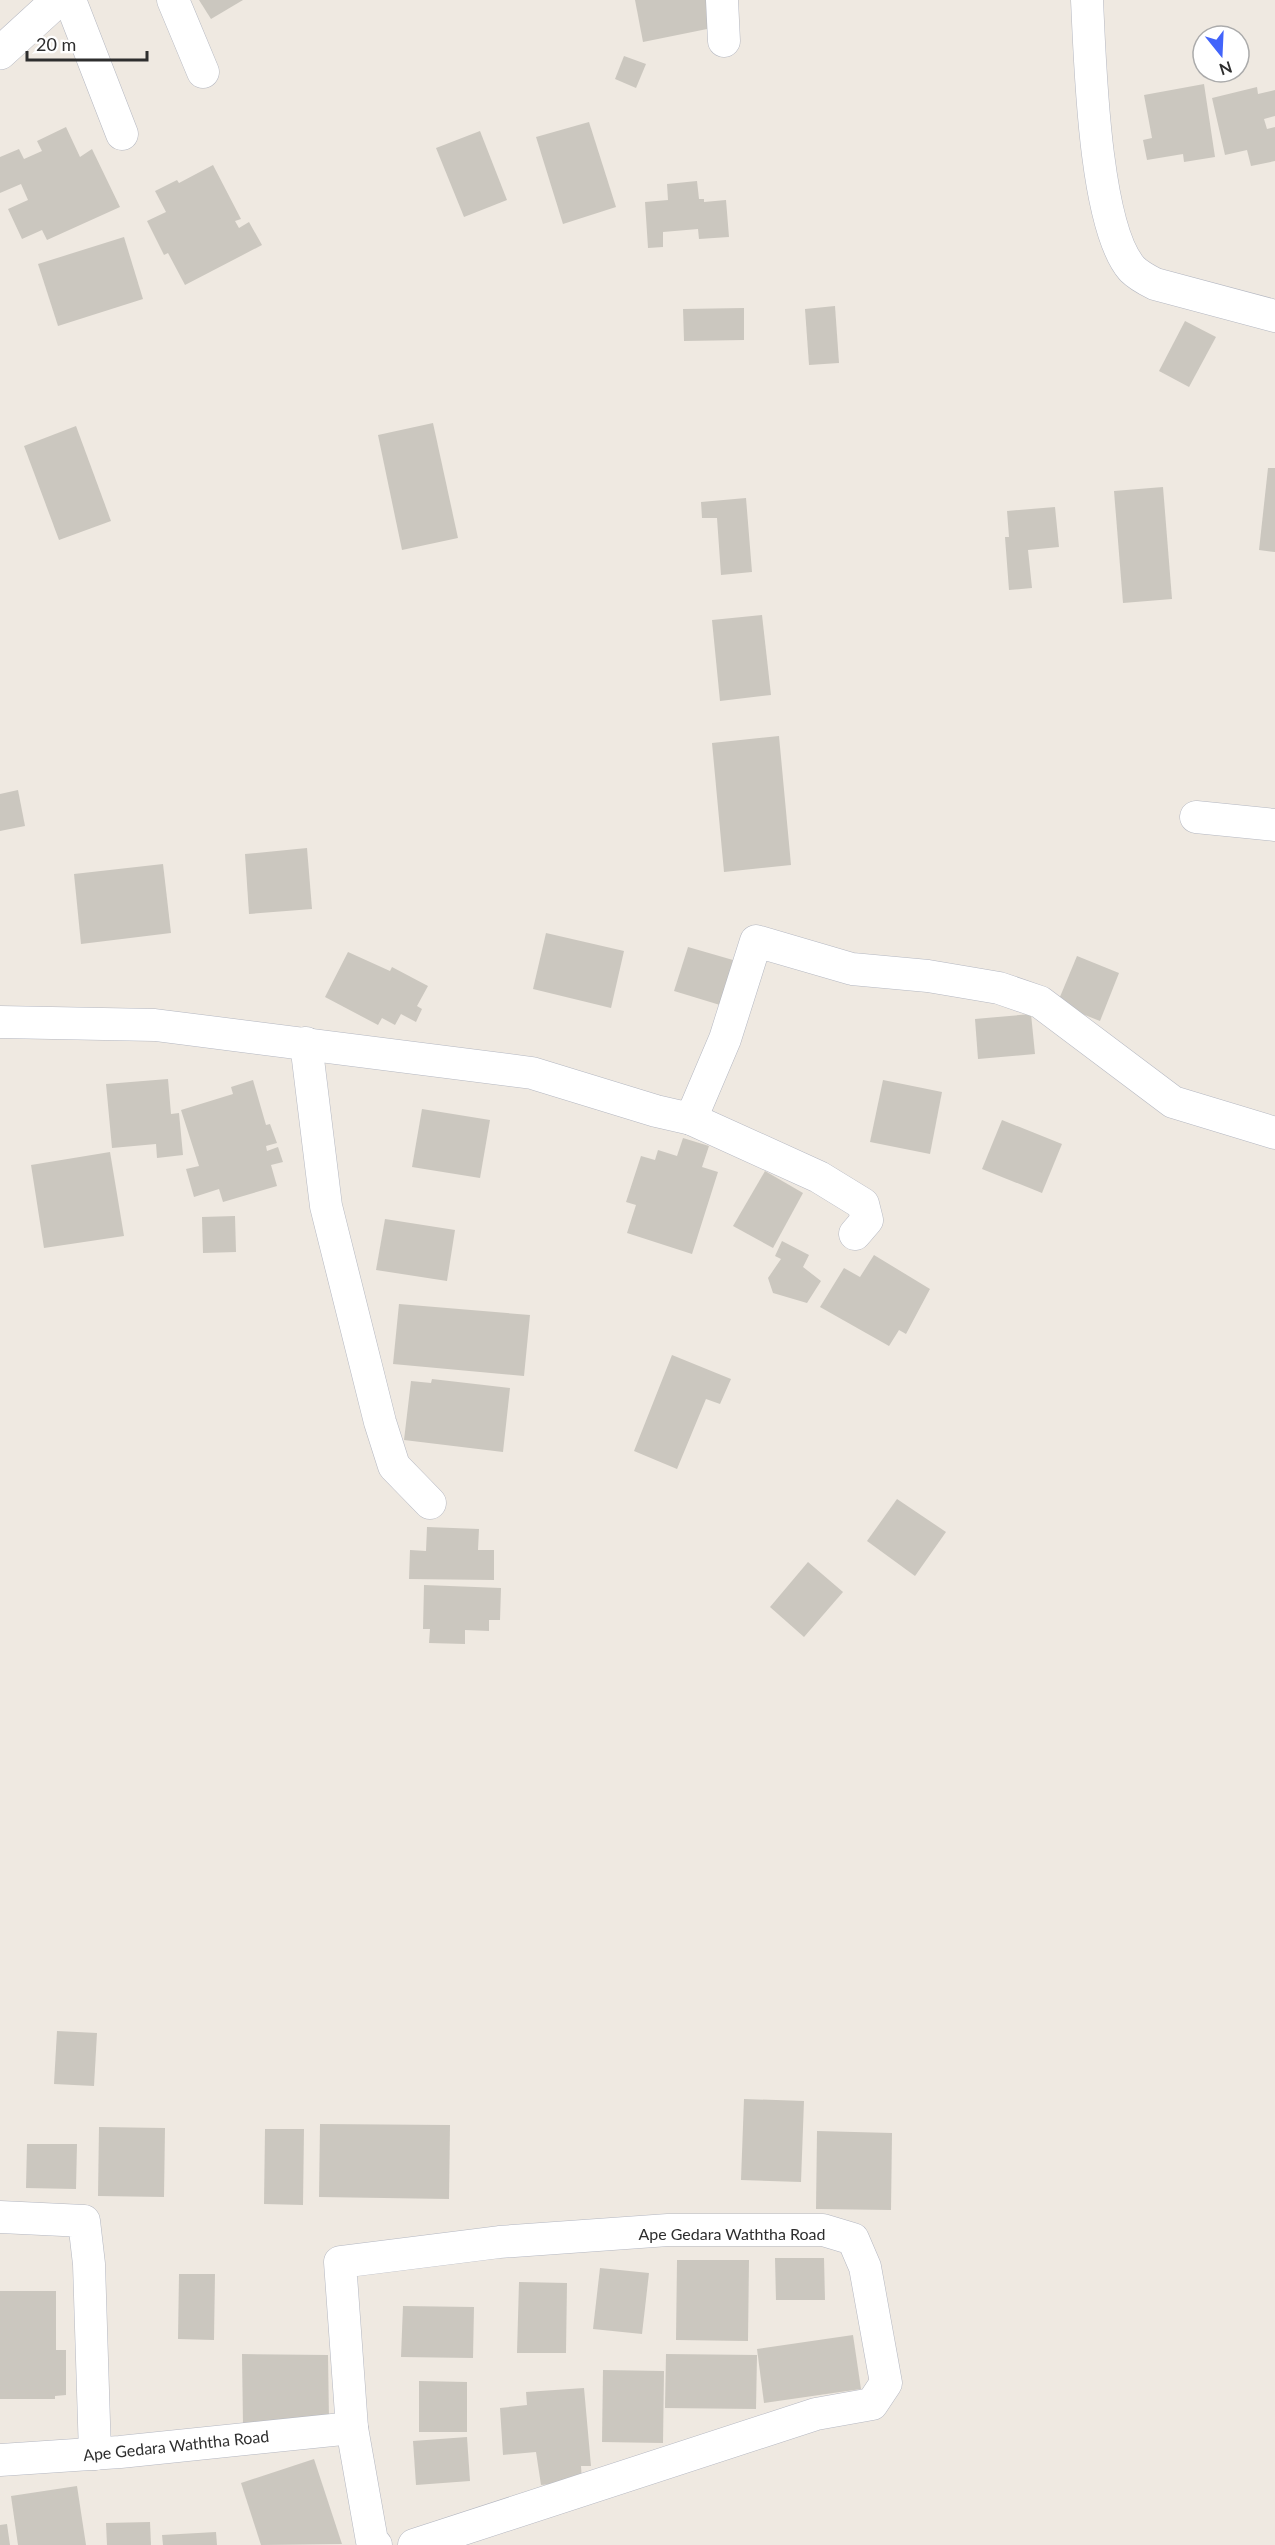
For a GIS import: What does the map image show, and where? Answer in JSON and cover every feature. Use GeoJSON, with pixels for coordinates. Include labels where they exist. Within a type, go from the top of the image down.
{"type":"FeatureCollection","features":[{"type":"Feature","properties":{"kind":"street"},"geometry":{"type":"LineString","coordinates":[[1,51],[58,0]]}},
{"type":"Feature","properties":{"kind":"street"},"geometry":{"type":"LineString","coordinates":[[70,0],[122,134]]}},
{"type":"Feature","properties":{"kind":"street"},"geometry":{"type":"LineString","coordinates":[[173,0],[203,72]]}},
{"type":"Feature","properties":{"kind":"street"},"geometry":{"type":"LineString","coordinates":[[723,0],[723,41]]}},
{"type":"Feature","properties":{"kind":"street"},"geometry":{"type":"LineString","coordinates":[[1087,0],[1092,93],[1098,149],[1111,222],[1124,256],[1142,278],[1155,284],[1275,316]]}},
{"type":"Feature","properties":{"kind":"street"},"geometry":{"type":"LineString","coordinates":[[1196,817],[1275,825]]}},
{"type":"Feature","properties":{"kind":"street"},"geometry":{"type":"LineString","coordinates":[[691,1119],[725,1039],[756,941],[852,969],[928,976],[989,986],[1040,1002],[1173,1102],[1275,1133]]}},
{"type":"Feature","properties":{"kind":"street"},"geometry":{"type":"LineString","coordinates":[[0,1022],[155,1025],[531,1073],[656,1111],[691,1119],[819,1177],[863,1204],[867,1220],[855,1234]]}},
{"type":"Feature","properties":{"kind":"street"},"geometry":{"type":"LineString","coordinates":[[306,1043],[326,1206],[380,1422],[394,1466],[430,1503]]}},
{"type":"Feature","properties":{"kind":"street"},"geometry":{"type":"LineString","coordinates":[[0,2217],[84,2221],[89,2264],[95,2454]]}},
{"type":"Feature","properties":{"kind":"street","name":"Ape Gedara Waththa Road"},"geometry":{"type":"LineString","coordinates":[[376,2545],[372,2541],[352,2428],[340,2262],[499,2242],[668,2230],[823,2230],[853,2239],[865,2267],[886,2383],[872,2404],[816,2414],[414,2545]]}},
{"type":"Feature","properties":{"kind":"street","name":"Ape Gedara Waththa Road"},"geometry":{"type":"LineString","coordinates":[[0,2460],[95,2454],[352,2428]]}},
{"type":"Feature","properties":{"kind":"building"},"geometry":{"type":"Polygon","coordinates":[[[199,0],[243,0],[211,19],[199,0]]]}},
{"type":"Feature","properties":{"kind":"building"},"geometry":{"type":"Polygon","coordinates":[[[635,0],[706,0],[712,28],[643,42],[635,0]]]}},
{"type":"Feature","properties":{"kind":"building"},"geometry":{"type":"Polygon","coordinates":[[[624,56],[646,64],[636,88],[615,79],[624,56]]]}},
{"type":"Feature","properties":{"kind":"building"},"geometry":{"type":"Polygon","coordinates":[[[1204,84],[1215,157],[1184,162],[1183,154],[1147,160],[1143,140],[1152,138],[1144,95],[1204,84]]]}},
{"type":"Feature","properties":{"kind":"building"},"geometry":{"type":"Polygon","coordinates":[[[1257,87],[1258,94],[1275,90],[1275,116],[1264,119],[1267,129],[1275,127],[1275,161],[1251,166],[1247,150],[1225,155],[1212,98],[1257,87]]]}},
{"type":"Feature","properties":{"kind":"building"},"geometry":{"type":"Polygon","coordinates":[[[589,122],[616,207],[563,224],[536,137],[589,122]]]}},
{"type":"Feature","properties":{"kind":"building"},"geometry":{"type":"Polygon","coordinates":[[[66,127],[80,157],[92,149],[120,207],[47,240],[42,230],[22,239],[8,209],[28,200],[21,184],[0,193],[0,157],[19,149],[24,159],[42,151],[37,141],[66,127]]]}},
{"type":"Feature","properties":{"kind":"building"},"geometry":{"type":"Polygon","coordinates":[[[480,131],[507,200],[464,217],[436,148],[480,131]]]}},
{"type":"Feature","properties":{"kind":"building"},"geometry":{"type":"Polygon","coordinates":[[[213,165],[241,219],[235,221],[239,228],[249,222],[262,245],[185,285],[168,253],[164,255],[147,221],[166,212],[155,191],[177,180],[179,183],[213,165]]]}},
{"type":"Feature","properties":{"kind":"building"},"geometry":{"type":"Polygon","coordinates":[[[697,181],[699,199],[704,199],[704,202],[726,200],[729,237],[699,239],[698,229],[663,232],[663,247],[648,248],[645,202],[668,200],[667,184],[697,181]]]}},
{"type":"Feature","properties":{"kind":"building"},"geometry":{"type":"Polygon","coordinates":[[[124,237],[143,299],[58,326],[38,264],[124,237]]]}},
{"type":"Feature","properties":{"kind":"building"},"geometry":{"type":"Polygon","coordinates":[[[835,306],[839,363],[809,365],[805,309],[835,306]]]}},
{"type":"Feature","properties":{"kind":"building"},"geometry":{"type":"Polygon","coordinates":[[[744,308],[744,340],[684,341],[683,309],[744,308]]]}},
{"type":"Feature","properties":{"kind":"building"},"geometry":{"type":"Polygon","coordinates":[[[1185,321],[1216,337],[1189,387],[1159,371],[1185,321]]]}},
{"type":"Feature","properties":{"kind":"building"},"geometry":{"type":"Polygon","coordinates":[[[433,423],[458,538],[402,550],[378,435],[433,423]]]}},
{"type":"Feature","properties":{"kind":"building"},"geometry":{"type":"Polygon","coordinates":[[[76,426],[111,521],[59,540],[24,446],[76,426]]]}},
{"type":"Feature","properties":{"kind":"building"},"geometry":{"type":"Polygon","coordinates":[[[1268,468],[1275,468],[1275,552],[1259,550],[1268,468]]]}},
{"type":"Feature","properties":{"kind":"building"},"geometry":{"type":"Polygon","coordinates":[[[1163,487],[1172,599],[1123,603],[1114,491],[1163,487]]]}},
{"type":"Feature","properties":{"kind":"building"},"geometry":{"type":"Polygon","coordinates":[[[746,498],[752,572],[721,575],[717,518],[702,518],[701,502],[746,498]]]}},
{"type":"Feature","properties":{"kind":"building"},"geometry":{"type":"Polygon","coordinates":[[[1055,507],[1059,547],[1028,550],[1032,588],[1009,590],[1005,537],[1009,537],[1007,511],[1055,507]]]}},
{"type":"Feature","properties":{"kind":"building"},"geometry":{"type":"Polygon","coordinates":[[[762,615],[771,695],[720,701],[712,620],[762,615]]]}},
{"type":"Feature","properties":{"kind":"building"},"geometry":{"type":"Polygon","coordinates":[[[779,736],[791,865],[724,872],[712,743],[779,736]]]}},
{"type":"Feature","properties":{"kind":"building"},"geometry":{"type":"Polygon","coordinates":[[[18,790],[25,826],[0,831],[0,794],[18,790]]]}},
{"type":"Feature","properties":{"kind":"building"},"geometry":{"type":"Polygon","coordinates":[[[307,848],[312,909],[249,914],[245,854],[307,848]]]}},
{"type":"Feature","properties":{"kind":"building"},"geometry":{"type":"Polygon","coordinates":[[[163,864],[171,933],[81,944],[74,874],[163,864]]]}},
{"type":"Feature","properties":{"kind":"building"},"geometry":{"type":"Polygon","coordinates":[[[546,933],[624,951],[611,1008],[533,989],[546,933]]]}},
{"type":"Feature","properties":{"kind":"building"},"geometry":{"type":"Polygon","coordinates":[[[688,947],[733,960],[720,1005],[674,991],[688,947]]]}},
{"type":"Feature","properties":{"kind":"building"},"geometry":{"type":"Polygon","coordinates":[[[348,952],[390,971],[392,967],[428,986],[417,1006],[422,1009],[416,1022],[401,1014],[395,1025],[382,1018],[378,1025],[325,997],[348,952]]]}},
{"type":"Feature","properties":{"kind":"building"},"geometry":{"type":"Polygon","coordinates":[[[1077,956],[1119,973],[1100,1021],[1057,1004],[1077,956]]]}},
{"type":"Feature","properties":{"kind":"building"},"geometry":{"type":"Polygon","coordinates":[[[1031,1014],[1035,1054],[978,1059],[975,1019],[1031,1014]]]}},
{"type":"Feature","properties":{"kind":"building"},"geometry":{"type":"Polygon","coordinates":[[[168,1079],[171,1114],[179,1113],[183,1155],[157,1158],[156,1144],[112,1148],[106,1084],[168,1079]]]}},
{"type":"Feature","properties":{"kind":"building"},"geometry":{"type":"Polygon","coordinates":[[[253,1080],[266,1125],[270,1124],[277,1143],[266,1146],[267,1151],[278,1147],[283,1162],[271,1165],[277,1186],[223,1202],[219,1189],[194,1197],[186,1169],[199,1166],[181,1110],[233,1094],[231,1087],[253,1080]]]}},
{"type":"Feature","properties":{"kind":"building"},"geometry":{"type":"Polygon","coordinates":[[[883,1080],[942,1092],[930,1154],[870,1142],[883,1080]]]}},
{"type":"Feature","properties":{"kind":"building"},"geometry":{"type":"Polygon","coordinates":[[[422,1109],[490,1120],[480,1178],[412,1167],[422,1109]]]}},
{"type":"Feature","properties":{"kind":"building"},"geometry":{"type":"Polygon","coordinates":[[[1002,1120],[1062,1144],[1042,1193],[982,1169],[1002,1120]]]}},
{"type":"Feature","properties":{"kind":"building"},"geometry":{"type":"Polygon","coordinates":[[[683,1138],[709,1146],[702,1167],[718,1172],[692,1254],[627,1233],[636,1205],[626,1202],[641,1156],[655,1160],[658,1150],[677,1156],[683,1138]]]}},
{"type":"Feature","properties":{"kind":"building"},"geometry":{"type":"Polygon","coordinates":[[[110,1152],[124,1236],[44,1248],[31,1165],[110,1152]]]}},
{"type":"Feature","properties":{"kind":"building"},"geometry":{"type":"Polygon","coordinates":[[[765,1171],[803,1193],[773,1248],[733,1226],[765,1171]]]}},
{"type":"Feature","properties":{"kind":"building"},"geometry":{"type":"Polygon","coordinates":[[[235,1216],[236,1252],[203,1253],[202,1217],[235,1216]]]}},
{"type":"Feature","properties":{"kind":"building"},"geometry":{"type":"Polygon","coordinates":[[[385,1219],[455,1230],[447,1281],[376,1270],[385,1219]]]}},
{"type":"Feature","properties":{"kind":"building"},"geometry":{"type":"Polygon","coordinates":[[[782,1241],[809,1255],[803,1267],[821,1281],[807,1303],[773,1293],[768,1278],[781,1259],[775,1256],[782,1241]]]}},
{"type":"Feature","properties":{"kind":"building"},"geometry":{"type":"Polygon","coordinates":[[[874,1255],[930,1289],[906,1334],[899,1330],[889,1346],[820,1307],[844,1268],[860,1277],[874,1255]]]}},
{"type":"Feature","properties":{"kind":"building"},"geometry":{"type":"Polygon","coordinates":[[[399,1304],[530,1315],[524,1376],[393,1364],[399,1304]]]}},
{"type":"Feature","properties":{"kind":"building"},"geometry":{"type":"Polygon","coordinates":[[[672,1355],[731,1379],[720,1404],[706,1399],[677,1469],[634,1451],[672,1355]]]}},
{"type":"Feature","properties":{"kind":"building"},"geometry":{"type":"Polygon","coordinates":[[[432,1379],[510,1388],[503,1452],[404,1440],[411,1381],[431,1383],[432,1379]]]}},
{"type":"Feature","properties":{"kind":"building"},"geometry":{"type":"Polygon","coordinates":[[[897,1499],[946,1532],[915,1576],[867,1541],[897,1499]]]}},
{"type":"Feature","properties":{"kind":"building"},"geometry":{"type":"Polygon","coordinates":[[[427,1527],[479,1529],[478,1550],[494,1550],[494,1580],[409,1579],[410,1550],[426,1551],[427,1527]]]}},
{"type":"Feature","properties":{"kind":"building"},"geometry":{"type":"Polygon","coordinates":[[[808,1562],[843,1592],[804,1637],[770,1607],[808,1562]]]}},
{"type":"Feature","properties":{"kind":"building"},"geometry":{"type":"Polygon","coordinates":[[[424,1585],[501,1588],[500,1620],[489,1620],[489,1631],[465,1630],[465,1644],[429,1643],[430,1629],[423,1629],[424,1585]]]}},
{"type":"Feature","properties":{"kind":"building"},"geometry":{"type":"Polygon","coordinates":[[[57,2031],[97,2033],[94,2086],[54,2084],[57,2031]]]}},
{"type":"Feature","properties":{"kind":"building"},"geometry":{"type":"Polygon","coordinates":[[[744,2099],[804,2101],[801,2182],[741,2180],[744,2099]]]}},
{"type":"Feature","properties":{"kind":"building"},"geometry":{"type":"Polygon","coordinates":[[[320,2124],[450,2125],[449,2199],[319,2197],[320,2124]]]}},
{"type":"Feature","properties":{"kind":"building"},"geometry":{"type":"Polygon","coordinates":[[[99,2127],[165,2128],[164,2197],[98,2196],[99,2127]]]}},
{"type":"Feature","properties":{"kind":"building"},"geometry":{"type":"Polygon","coordinates":[[[265,2129],[304,2129],[303,2205],[264,2204],[265,2129]]]}},
{"type":"Feature","properties":{"kind":"building"},"geometry":{"type":"Polygon","coordinates":[[[817,2131],[892,2133],[891,2210],[816,2209],[817,2131]]]}},
{"type":"Feature","properties":{"kind":"building"},"geometry":{"type":"Polygon","coordinates":[[[27,2144],[77,2144],[76,2189],[26,2188],[27,2144]]]}},
{"type":"Feature","properties":{"kind":"building"},"geometry":{"type":"Polygon","coordinates":[[[775,2258],[824,2258],[825,2300],[776,2300],[775,2258]]]}},
{"type":"Feature","properties":{"kind":"building"},"geometry":{"type":"Polygon","coordinates":[[[677,2260],[749,2260],[748,2341],[676,2340],[677,2260]]]}},
{"type":"Feature","properties":{"kind":"building"},"geometry":{"type":"Polygon","coordinates":[[[600,2268],[649,2273],[642,2334],[593,2329],[600,2268]]]}},
{"type":"Feature","properties":{"kind":"building"},"geometry":{"type":"Polygon","coordinates":[[[179,2274],[215,2274],[214,2340],[178,2339],[179,2274]]]}},
{"type":"Feature","properties":{"kind":"building"},"geometry":{"type":"Polygon","coordinates":[[[519,2282],[567,2283],[566,2353],[517,2353],[519,2282]]]}},
{"type":"Feature","properties":{"kind":"building"},"geometry":{"type":"Polygon","coordinates":[[[0,2291],[56,2291],[56,2350],[66,2350],[66,2395],[55,2396],[55,2399],[0,2399],[0,2291]]]}},
{"type":"Feature","properties":{"kind":"building"},"geometry":{"type":"Polygon","coordinates":[[[403,2306],[474,2307],[473,2358],[401,2357],[403,2306]]]}},
{"type":"Feature","properties":{"kind":"building"},"geometry":{"type":"Polygon","coordinates":[[[853,2335],[861,2389],[764,2403],[757,2349],[853,2335]]]}},
{"type":"Feature","properties":{"kind":"building"},"geometry":{"type":"Polygon","coordinates":[[[242,2354],[328,2355],[329,2420],[243,2425],[242,2354]]]}},
{"type":"Feature","properties":{"kind":"building"},"geometry":{"type":"Polygon","coordinates":[[[666,2354],[757,2355],[756,2409],[665,2408],[666,2354]]]}},
{"type":"Feature","properties":{"kind":"building"},"geometry":{"type":"Polygon","coordinates":[[[603,2370],[664,2371],[663,2443],[602,2442],[603,2370]]]}},
{"type":"Feature","properties":{"kind":"building"},"geometry":{"type":"Polygon","coordinates":[[[419,2381],[467,2382],[467,2432],[419,2432],[419,2381]]]}},
{"type":"Feature","properties":{"kind":"building"},"geometry":{"type":"Polygon","coordinates":[[[584,2388],[591,2466],[581,2466],[582,2481],[541,2485],[536,2452],[503,2455],[500,2408],[527,2405],[526,2392],[584,2388]]]}},
{"type":"Feature","properties":{"kind":"building"},"geometry":{"type":"Polygon","coordinates":[[[467,2437],[470,2481],[416,2485],[413,2441],[467,2437]]]}},
{"type":"Feature","properties":{"kind":"building"},"geometry":{"type":"Polygon","coordinates":[[[314,2459],[342,2544],[261,2545],[241,2483],[314,2459]]]}},
{"type":"Feature","properties":{"kind":"building"},"geometry":{"type":"Polygon","coordinates":[[[77,2486],[86,2545],[18,2545],[11,2496],[77,2486]]]}},
{"type":"Feature","properties":{"kind":"building"},"geometry":{"type":"Polygon","coordinates":[[[150,2522],[151,2545],[107,2545],[106,2523],[150,2522]]]}},
{"type":"Feature","properties":{"kind":"building"},"geometry":{"type":"Polygon","coordinates":[[[7,2524],[10,2545],[0,2545],[0,2525],[7,2524]]]}},
{"type":"Feature","properties":{"kind":"building"},"geometry":{"type":"Polygon","coordinates":[[[216,2532],[217,2545],[163,2545],[162,2535],[216,2532]]]}}]}
